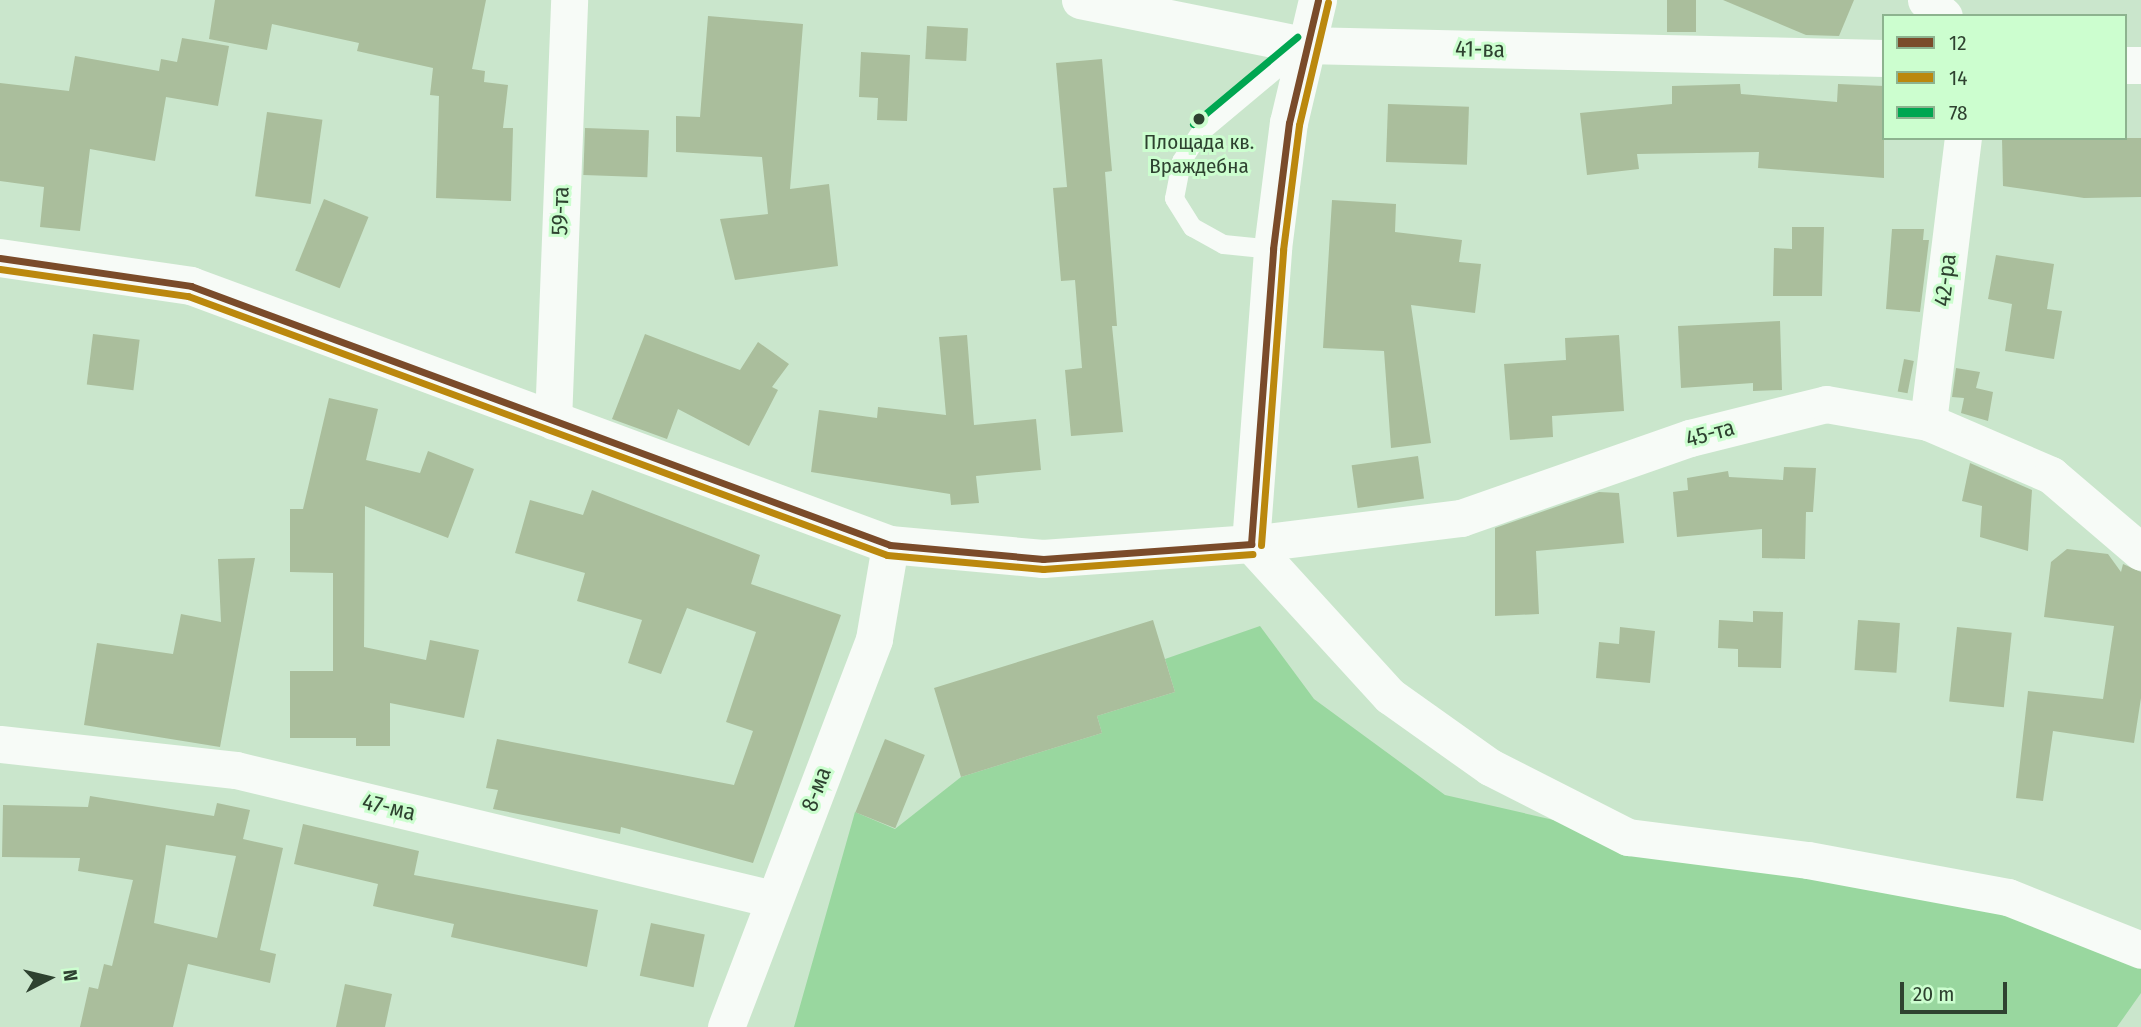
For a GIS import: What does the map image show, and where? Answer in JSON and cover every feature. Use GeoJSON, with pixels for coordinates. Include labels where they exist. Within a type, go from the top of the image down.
{"type":"FeatureCollection","features":[{"type":"Feature","properties":{"kind":"street","name":"59-та"},"geometry":{"type":"LineString","coordinates":[[553,422],[569,0]]}},
{"type":"Feature","properties":{"kind":"street","name":"41-ва"},"geometry":{"type":"LineString","coordinates":[[1080,0],[1304,45],[1882,58]]}},
{"type":"Feature","properties":{"kind":"street"},"geometry":{"type":"LineString","coordinates":[[1318,0],[1304,45],[1289,123],[1273,249],[1251,544],[1390,696],[1490,767],[1628,837],[1808,860],[2008,898],[2141,950]]}},
{"type":"Feature","properties":{"kind":"street"},"geometry":{"type":"LineString","coordinates":[[1926,0],[1942,14]]}},
{"type":"Feature","properties":{"kind":"street","name":"42-ра"},"geometry":{"type":"LineString","coordinates":[[1928,422],[1963,140]]}},
{"type":"Feature","properties":{"kind":"street"},"geometry":{"type":"LineString","coordinates":[[0,258],[191,286],[890,545],[1043,559],[1251,544]]}},
{"type":"Feature","properties":{"kind":"street","name":"45-та"},"geometry":{"type":"LineString","coordinates":[[1251,544],[1461,518],[1690,438],[1826,404],[1928,422],[2052,475],[2141,552]]}},
{"type":"Feature","properties":{"kind":"street","name":"8-ма"},"geometry":{"type":"LineString","coordinates":[[727,1027],[773,899],[874,639],[890,545]]}},
{"type":"Feature","properties":{"kind":"street","name":"47-ма"},"geometry":{"type":"LineString","coordinates":[[0,744],[236,770],[773,899]]}},
{"type":"Feature","properties":{"kind":"lane"},"geometry":{"type":"LineString","coordinates":[[1273,249],[1213,238],[1192,227],[1174,198],[1181,161],[1200,132],[1244,92],[1304,45]]}},
{"type":"Feature","properties":{"kind":"lane"},"geometry":{"type":"LineString","coordinates":[[1244,92],[1268,89],[1282,98],[1289,123]]}},
{"type":"Feature","properties":{"kind":"green space"},"geometry":{"type":"Polygon","coordinates":[[[1260,626],[1314,699],[1445,795],[1628,837],[1808,860],[2141,950],[2141,993],[2117,1027],[794,1027],[855,812],[895,829],[961,777],[1102,733],[1097,716],[1175,692],[1165,659],[1260,626]]]}},
{"type":"Feature","properties":{"kind":"building"},"geometry":{"type":"Polygon","coordinates":[[[215,0],[486,0],[472,69],[485,71],[484,82],[508,85],[503,128],[513,128],[511,201],[436,198],[439,96],[430,95],[433,68],[357,51],[359,43],[272,24],[267,50],[209,39],[215,0]]]}},
{"type":"Feature","properties":{"kind":"building"},"geometry":{"type":"Polygon","coordinates":[[[1667,0],[1696,0],[1696,32],[1667,32],[1667,0]]]}},
{"type":"Feature","properties":{"kind":"building"},"geometry":{"type":"Polygon","coordinates":[[[1723,0],[1854,0],[1839,36],[1806,35],[1723,0]]]}},
{"type":"Feature","properties":{"kind":"building"},"geometry":{"type":"Polygon","coordinates":[[[708,16],[803,24],[790,189],[829,184],[838,266],[735,280],[720,219],[768,214],[762,157],[676,152],[676,116],[700,117],[708,16]]]}},
{"type":"Feature","properties":{"kind":"building"},"geometry":{"type":"Polygon","coordinates":[[[927,26],[968,28],[966,61],[925,59],[927,26]]]}},
{"type":"Feature","properties":{"kind":"building"},"geometry":{"type":"Polygon","coordinates":[[[182,38],[229,46],[218,106],[166,97],[155,161],[90,149],[80,231],[40,227],[44,187],[0,181],[0,83],[69,91],[75,56],[159,71],[161,59],[177,62],[182,38]]]}},
{"type":"Feature","properties":{"kind":"building"},"geometry":{"type":"Polygon","coordinates":[[[861,52],[910,55],[907,121],[877,120],[878,98],[859,97],[861,52]]]}},
{"type":"Feature","properties":{"kind":"building"},"geometry":{"type":"Polygon","coordinates":[[[1102,59],[1112,171],[1105,172],[1117,326],[1112,326],[1123,432],[1071,436],[1065,370],[1082,368],[1075,280],[1061,281],[1053,188],[1067,187],[1056,63],[1102,59]]]}},
{"type":"Feature","properties":{"kind":"building"},"geometry":{"type":"Polygon","coordinates":[[[1740,84],[1741,94],[1837,102],[1838,84],[1882,86],[1884,178],[1758,168],[1759,152],[1637,154],[1639,169],[1587,175],[1580,113],[1672,104],[1672,86],[1740,84]]]}},
{"type":"Feature","properties":{"kind":"building"},"geometry":{"type":"Polygon","coordinates":[[[1388,104],[1469,107],[1467,165],[1386,162],[1388,104]]]}},
{"type":"Feature","properties":{"kind":"building"},"geometry":{"type":"Polygon","coordinates":[[[267,112],[322,120],[311,204],[255,196],[267,112]]]}},
{"type":"Feature","properties":{"kind":"building"},"geometry":{"type":"Polygon","coordinates":[[[585,128],[649,130],[647,177],[583,175],[585,128]]]}},
{"type":"Feature","properties":{"kind":"building"},"geometry":{"type":"Polygon","coordinates":[[[2141,138],[2141,197],[2084,198],[2003,186],[2002,140],[2141,138]]]}},
{"type":"Feature","properties":{"kind":"building"},"geometry":{"type":"Polygon","coordinates":[[[324,199],[369,217],[340,288],[295,270],[324,199]]]}},
{"type":"Feature","properties":{"kind":"building"},"geometry":{"type":"Polygon","coordinates":[[[1332,200],[1396,204],[1395,232],[1462,240],[1459,262],[1481,264],[1475,313],[1411,305],[1431,443],[1391,448],[1384,351],[1323,348],[1332,200]]]}},
{"type":"Feature","properties":{"kind":"building"},"geometry":{"type":"Polygon","coordinates":[[[1792,227],[1824,227],[1822,296],[1773,296],[1774,248],[1792,249],[1792,227]]]}},
{"type":"Feature","properties":{"kind":"building"},"geometry":{"type":"Polygon","coordinates":[[[1892,229],[1924,229],[1923,240],[1929,240],[1920,312],[1886,309],[1892,229]]]}},
{"type":"Feature","properties":{"kind":"building"},"geometry":{"type":"Polygon","coordinates":[[[1996,255],[2054,264],[2047,309],[2062,311],[2054,359],[2005,351],[2012,304],[1988,299],[1996,255]]]}},
{"type":"Feature","properties":{"kind":"building"},"geometry":{"type":"Polygon","coordinates":[[[1780,321],[1782,390],[1753,391],[1753,383],[1681,388],[1678,326],[1780,321]]]}},
{"type":"Feature","properties":{"kind":"building"},"geometry":{"type":"Polygon","coordinates":[[[93,334],[140,340],[133,390],[87,385],[93,334]]]}},
{"type":"Feature","properties":{"kind":"building"},"geometry":{"type":"Polygon","coordinates":[[[645,334],[740,370],[758,342],[789,364],[772,387],[778,390],[749,446],[678,409],[667,439],[612,419],[645,334]]]}},
{"type":"Feature","properties":{"kind":"building"},"geometry":{"type":"Polygon","coordinates":[[[967,335],[974,425],[1036,419],[1041,470],[976,476],[979,503],[951,505],[950,494],[811,472],[819,410],[877,418],[878,407],[946,415],[939,337],[967,335]]]}},
{"type":"Feature","properties":{"kind":"building"},"geometry":{"type":"Polygon","coordinates":[[[1619,335],[1624,411],[1552,416],[1553,437],[1510,440],[1504,364],[1566,360],[1565,338],[1619,335]]]}},
{"type":"Feature","properties":{"kind":"building"},"geometry":{"type":"Polygon","coordinates":[[[1904,359],[1914,361],[1908,393],[1898,391],[1904,359]]]}},
{"type":"Feature","properties":{"kind":"building"},"geometry":{"type":"Polygon","coordinates":[[[1956,368],[1980,372],[1976,388],[1993,392],[1988,421],[1961,413],[1964,398],[1952,397],[1956,368]]]}},
{"type":"Feature","properties":{"kind":"building"},"geometry":{"type":"Polygon","coordinates":[[[329,398],[378,409],[366,460],[420,473],[428,451],[474,469],[448,538],[365,506],[364,647],[426,660],[430,640],[479,650],[464,718],[390,703],[390,746],[356,746],[356,738],[290,738],[290,671],[333,671],[333,573],[290,572],[290,509],[303,509],[329,398]]]}},
{"type":"Feature","properties":{"kind":"building"},"geometry":{"type":"Polygon","coordinates":[[[1418,456],[1424,499],[1358,508],[1352,465],[1418,456]]]}},
{"type":"Feature","properties":{"kind":"building"},"geometry":{"type":"Polygon","coordinates":[[[1970,463],[2032,490],[2028,551],[1980,537],[1982,506],[1962,501],[1970,463]]]}},
{"type":"Feature","properties":{"kind":"building"},"geometry":{"type":"Polygon","coordinates":[[[1784,467],[1816,468],[1813,512],[1806,512],[1805,559],[1762,558],[1762,529],[1677,537],[1673,492],[1688,490],[1687,478],[1728,471],[1729,477],[1783,480],[1784,467]]]}},
{"type":"Feature","properties":{"kind":"building"},"geometry":{"type":"Polygon","coordinates":[[[592,490],[760,555],[751,584],[841,615],[753,863],[621,827],[620,834],[493,809],[498,790],[486,788],[497,739],[734,785],[753,731],[726,722],[756,632],[687,608],[661,674],[628,663],[642,620],[577,601],[585,573],[515,553],[530,500],[583,515],[592,490]]]}},
{"type":"Feature","properties":{"kind":"building"},"geometry":{"type":"Polygon","coordinates":[[[1599,492],[1619,493],[1624,543],[1536,551],[1539,614],[1495,616],[1495,528],[1599,492]]]}},
{"type":"Feature","properties":{"kind":"building"},"geometry":{"type":"Polygon","coordinates":[[[2067,549],[2108,554],[2121,572],[2123,564],[2141,572],[2141,698],[2134,743],[2053,731],[2043,801],[2016,798],[2028,691],[2103,699],[2114,626],[2044,617],[2051,562],[2067,549]]]}},
{"type":"Feature","properties":{"kind":"building"},"geometry":{"type":"Polygon","coordinates":[[[255,558],[220,747],[84,725],[97,643],[173,654],[181,614],[221,622],[218,559],[255,558]]]}},
{"type":"Feature","properties":{"kind":"building"},"geometry":{"type":"Polygon","coordinates":[[[1753,611],[1783,612],[1781,668],[1738,667],[1738,649],[1718,648],[1719,620],[1753,622],[1753,611]]]}},
{"type":"Feature","properties":{"kind":"building"},"geometry":{"type":"Polygon","coordinates":[[[1153,620],[1175,692],[1097,716],[1102,733],[961,777],[934,688],[1153,620]]]}},
{"type":"Feature","properties":{"kind":"building"},"geometry":{"type":"Polygon","coordinates":[[[1858,620],[1900,623],[1896,673],[1855,670],[1858,620]]]}},
{"type":"Feature","properties":{"kind":"building"},"geometry":{"type":"Polygon","coordinates":[[[1620,627],[1655,631],[1650,683],[1596,678],[1599,642],[1619,644],[1620,627]]]}},
{"type":"Feature","properties":{"kind":"building"},"geometry":{"type":"Polygon","coordinates":[[[1957,627],[2012,633],[2004,707],[1949,702],[1957,627]]]}},
{"type":"Feature","properties":{"kind":"building"},"geometry":{"type":"Polygon","coordinates":[[[885,739],[925,755],[895,828],[855,812],[885,739]]]}},
{"type":"Feature","properties":{"kind":"building"},"geometry":{"type":"Polygon","coordinates":[[[90,796],[214,816],[217,803],[250,810],[243,839],[283,848],[260,950],[276,954],[270,983],[188,964],[173,1027],[80,1027],[89,987],[98,989],[104,964],[112,966],[133,880],[78,871],[80,858],[2,857],[3,805],[88,807],[90,796]],[[166,845],[154,923],[217,938],[236,856],[166,845]]]}},
{"type":"Feature","properties":{"kind":"building"},"geometry":{"type":"Polygon","coordinates":[[[303,824],[419,851],[414,875],[598,910],[587,967],[451,937],[454,924],[373,906],[378,884],[294,864],[303,824]]]}},
{"type":"Feature","properties":{"kind":"building"},"geometry":{"type":"Polygon","coordinates":[[[651,923],[705,934],[694,987],[640,976],[651,923]]]}},
{"type":"Feature","properties":{"kind":"building"},"geometry":{"type":"Polygon","coordinates":[[[345,984],[392,994],[385,1027],[336,1027],[345,984]]]}},
{"type":"Feature","properties":{"kind":"transit line","name":"12"},"geometry":{"type":"LineString","coordinates":[[1251,544],[1273,249],[1289,123],[1318,0]]}},
{"type":"Feature","properties":{"kind":"transit line","name":"14"},"geometry":{"type":"LineString","coordinates":[[1261,545],[1283,250],[1299,125],[1328,2]]}},
{"type":"Feature","properties":{"kind":"transit line","name":"78"},"geometry":{"type":"LineString","coordinates":[[1193,124],[1297,37]]}},
{"type":"Feature","properties":{"kind":"transit line","name":"12"},"geometry":{"type":"LineString","coordinates":[[0,258],[191,286],[890,545],[1043,559],[1251,544]]}},
{"type":"Feature","properties":{"kind":"transit line","name":"14"},"geometry":{"type":"LineString","coordinates":[[0,269],[188,296],[887,555],[1043,569],[1252,554]]}},
{"type":"Feature","properties":{"kind":"place","name":"Площада кв. Враждебна"},"geometry":{"type":"Point","coordinates":[1199,119]}}]}
